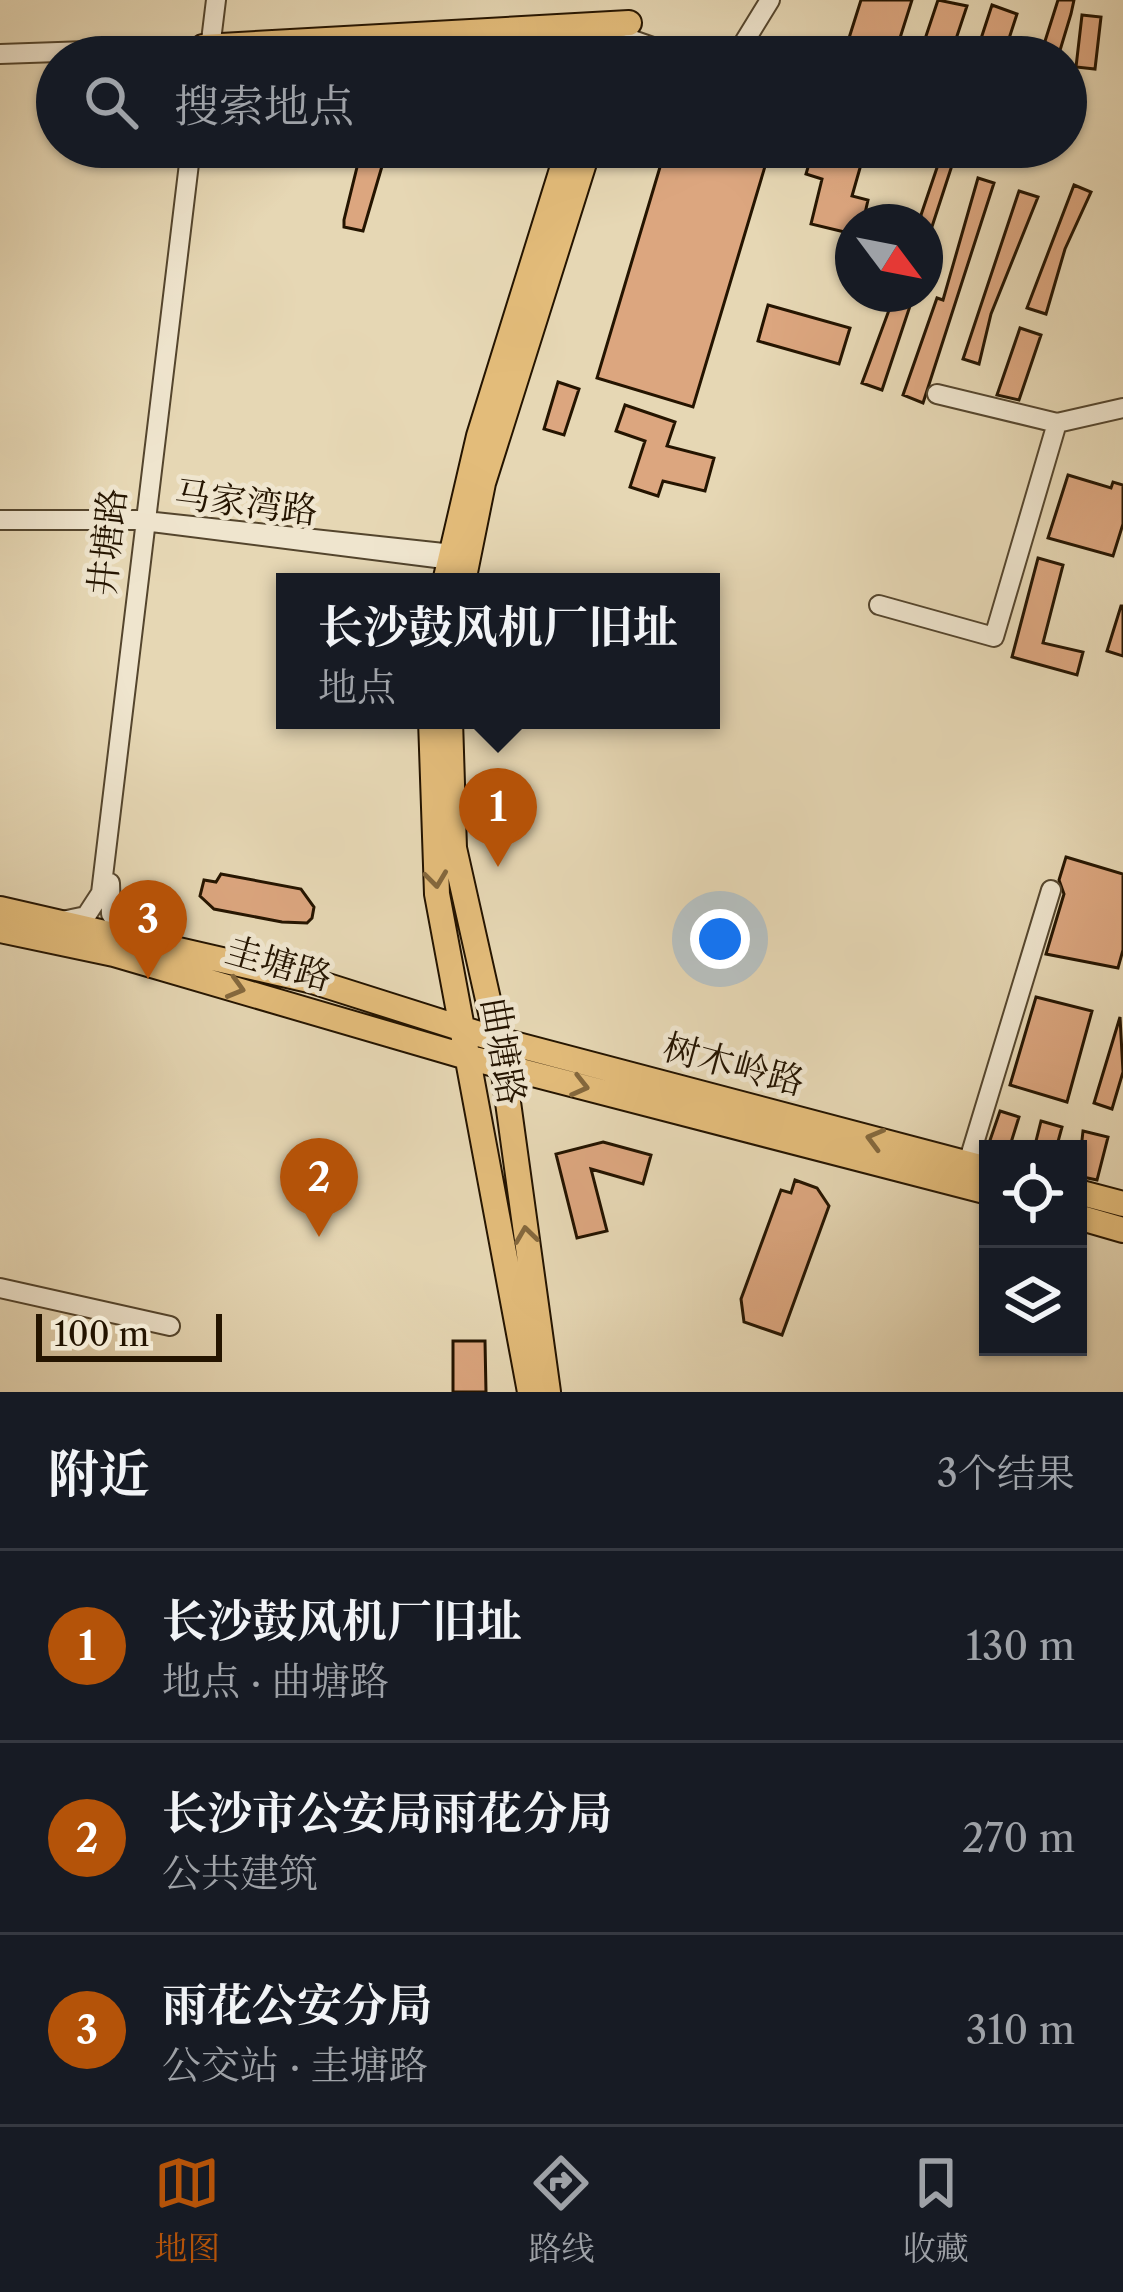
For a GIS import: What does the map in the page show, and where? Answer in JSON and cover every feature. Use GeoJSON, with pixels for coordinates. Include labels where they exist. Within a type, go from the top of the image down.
{"type":"FeatureCollection","features":[{"type":"Feature","properties":{"kind":"main road"},"geometry":{"type":"LineString","coordinates":[[551,36],[616,33]]}},
{"type":"Feature","properties":{"kind":"main road"},"geometry":{"type":"LineString","coordinates":[[457,566],[479,436],[562,168]]}},
{"type":"Feature","properties":{"kind":"main road"},"geometry":{"type":"LineString","coordinates":[[457,566],[582,168]]}},
{"type":"Feature","properties":{"kind":"main road","name":"曲塘路"},"geometry":{"type":"LineString","coordinates":[[431,729],[434,861],[530,1392]]}},
{"type":"Feature","properties":{"kind":"main road","name":"曲塘路"},"geometry":{"type":"LineString","coordinates":[[450,729],[454,848],[503,1066],[548,1392]]}},
{"type":"Feature","properties":{"kind":"main road","name":"圭塘路"},"geometry":{"type":"LineString","coordinates":[[0,909],[309,980],[463,1028]]}},
{"type":"Feature","properties":{"kind":"main road","name":"圭塘路"},"geometry":{"type":"LineString","coordinates":[[0,930],[114,954],[466,1057]]}},
{"type":"Feature","properties":{"kind":"main road","name":"树木岭路"},"geometry":{"type":"LineString","coordinates":[[463,1028],[978,1166]]}},
{"type":"Feature","properties":{"kind":"main road","name":"树木岭路"},"geometry":{"type":"LineString","coordinates":[[466,1057],[979,1190]]}},
{"type":"Feature","properties":{"kind":"main road"},"geometry":{"type":"LineString","coordinates":[[1087,1194],[1123,1204]]}},
{"type":"Feature","properties":{"kind":"main road"},"geometry":{"type":"LineString","coordinates":[[1087,1219],[1123,1229]]}},
{"type":"Feature","properties":{"kind":"street"},"geometry":{"type":"LineString","coordinates":[[208,36],[213,0]]}},
{"type":"Feature","properties":{"kind":"street"},"geometry":{"type":"LineString","coordinates":[[748,36],[770,0]]}},
{"type":"Feature","properties":{"kind":"street"},"geometry":{"type":"LineString","coordinates":[[0,54],[36,54]]}},
{"type":"Feature","properties":{"kind":"street","name":"井塘路"},"geometry":{"type":"LineString","coordinates":[[62,922],[86,916],[101,893],[191,168]]}},
{"type":"Feature","properties":{"kind":"street"},"geometry":{"type":"LineString","coordinates":[[938,394],[1057,423],[1123,408]]}},
{"type":"Feature","properties":{"kind":"street"},"geometry":{"type":"LineString","coordinates":[[879,605],[994,637],[1057,423]]}},
{"type":"Feature","properties":{"kind":"street","name":"马家湾路"},"geometry":{"type":"LineString","coordinates":[[0,520],[144,521],[457,566]]}},
{"type":"Feature","properties":{"kind":"street","name":"井塘路"},"geometry":{"type":"LineString","coordinates":[[132,936],[111,914],[109,896],[144,521]]}},
{"type":"Feature","properties":{"kind":"street"},"geometry":{"type":"LineString","coordinates":[[978,1166],[1052,890]]}},
{"type":"Feature","properties":{"kind":"street"},"geometry":{"type":"LineString","coordinates":[[0,1288],[170,1326]]}},
{"type":"Feature","properties":{"kind":"building"},"geometry":{"type":"Polygon","coordinates":[[[861,0],[912,0],[901,36],[850,36],[861,0]]]}},
{"type":"Feature","properties":{"kind":"building"},"geometry":{"type":"Polygon","coordinates":[[[938,0],[967,6],[957,36],[926,36],[938,0]]]}},
{"type":"Feature","properties":{"kind":"building"},"geometry":{"type":"Polygon","coordinates":[[[1058,0],[1074,0],[1064,36],[1047,36],[1058,0]]]}},
{"type":"Feature","properties":{"kind":"building"},"geometry":{"type":"Polygon","coordinates":[[[992,5],[1017,14],[1010,36],[982,36],[992,5]]]}},
{"type":"Feature","properties":{"kind":"building"},"geometry":{"type":"Polygon","coordinates":[[[1082,15],[1101,17],[1095,69],[1087,68],[1087,36],[1080,36],[1082,15]]]}},
{"type":"Feature","properties":{"kind":"building"},"geometry":{"type":"Polygon","coordinates":[[[357,168],[381,168],[363,231],[344,227],[357,168]]]}},
{"type":"Feature","properties":{"kind":"building"},"geometry":{"type":"Polygon","coordinates":[[[660,168],[765,168],[693,407],[597,378],[660,168]]]}},
{"type":"Feature","properties":{"kind":"building"},"geometry":{"type":"Polygon","coordinates":[[[808,168],[860,168],[852,196],[868,200],[867,204],[835,204],[835,230],[811,224],[822,179],[806,174],[808,168]]]}},
{"type":"Feature","properties":{"kind":"building"},"geometry":{"type":"Polygon","coordinates":[[[937,168],[951,168],[939,204],[925,204],[937,168]]]}},
{"type":"Feature","properties":{"kind":"building"},"geometry":{"type":"Polygon","coordinates":[[[978,178],[994,183],[923,403],[903,395],[932,312],[943,312],[978,178]]]}},
{"type":"Feature","properties":{"kind":"building"},"geometry":{"type":"Polygon","coordinates":[[[1074,185],[1091,192],[1065,249],[1046,314],[1027,308],[1074,185]]]}},
{"type":"Feature","properties":{"kind":"building"},"geometry":{"type":"Polygon","coordinates":[[[1019,191],[1038,197],[991,314],[979,364],[963,359],[1019,191]]]}},
{"type":"Feature","properties":{"kind":"building"},"geometry":{"type":"Polygon","coordinates":[[[768,305],[850,328],[839,364],[758,341],[768,305]]]}},
{"type":"Feature","properties":{"kind":"building"},"geometry":{"type":"Polygon","coordinates":[[[888,312],[908,312],[882,390],[862,383],[888,312]]]}},
{"type":"Feature","properties":{"kind":"building"},"geometry":{"type":"Polygon","coordinates":[[[1020,328],[1041,335],[1019,400],[997,395],[1020,328]]]}},
{"type":"Feature","properties":{"kind":"building"},"geometry":{"type":"Polygon","coordinates":[[[558,382],[579,389],[564,435],[544,429],[558,382]]]}},
{"type":"Feature","properties":{"kind":"building"},"geometry":{"type":"Polygon","coordinates":[[[625,405],[675,422],[667,446],[714,458],[705,491],[663,481],[658,496],[630,487],[645,441],[616,431],[625,405]]]}},
{"type":"Feature","properties":{"kind":"building"},"geometry":{"type":"Polygon","coordinates":[[[1068,475],[1111,488],[1113,482],[1123,485],[1123,524],[1113,556],[1048,538],[1068,475]]]}},
{"type":"Feature","properties":{"kind":"building"},"geometry":{"type":"Polygon","coordinates":[[[1038,558],[1063,565],[1043,643],[1083,652],[1077,675],[1012,657],[1038,558]]]}},
{"type":"Feature","properties":{"kind":"building"},"geometry":{"type":"Polygon","coordinates":[[[1123,606],[1123,656],[1107,651],[1123,606]]]}},
{"type":"Feature","properties":{"kind":"building"},"geometry":{"type":"Polygon","coordinates":[[[1066,857],[1123,874],[1123,950],[1118,968],[1046,954],[1064,894],[1059,880],[1066,857]]]}},
{"type":"Feature","properties":{"kind":"building"},"geometry":{"type":"Polygon","coordinates":[[[221,874],[301,889],[314,907],[312,918],[307,923],[282,922],[214,909],[200,896],[204,880],[216,882],[221,874]]]}},
{"type":"Feature","properties":{"kind":"building"},"geometry":{"type":"Polygon","coordinates":[[[1036,997],[1092,1011],[1067,1102],[1010,1085],[1036,997]]]}},
{"type":"Feature","properties":{"kind":"building"},"geometry":{"type":"Polygon","coordinates":[[[1120,1017],[1123,1072],[1112,1109],[1094,1103],[1120,1017]]]}},
{"type":"Feature","properties":{"kind":"building"},"geometry":{"type":"Polygon","coordinates":[[[1000,1111],[1019,1117],[1012,1140],[990,1140],[1000,1111]]]}},
{"type":"Feature","properties":{"kind":"building"},"geometry":{"type":"Polygon","coordinates":[[[1041,1121],[1062,1127],[1058,1140],[1036,1140],[1041,1121]]]}},
{"type":"Feature","properties":{"kind":"building"},"geometry":{"type":"Polygon","coordinates":[[[1083,1131],[1108,1137],[1097,1180],[1087,1178],[1087,1140],[1082,1140],[1083,1131]]]}},
{"type":"Feature","properties":{"kind":"building"},"geometry":{"type":"Polygon","coordinates":[[[603,1142],[651,1155],[643,1184],[591,1169],[607,1231],[577,1238],[556,1154],[603,1142]]]}},
{"type":"Feature","properties":{"kind":"building"},"geometry":{"type":"Polygon","coordinates":[[[795,1180],[817,1188],[829,1206],[782,1335],[744,1322],[741,1299],[781,1190],[791,1193],[795,1180]]]}},
{"type":"Feature","properties":{"kind":"building"},"geometry":{"type":"Polygon","coordinates":[[[453,1341],[485,1341],[486,1392],[453,1392],[453,1341]]]}},
{"type":"Feature","properties":{"kind":"place","name":"长沙鼓风机厂旧址"},"geometry":{"type":"Point","coordinates":[498,867]}},
{"type":"Feature","properties":{"kind":"place","name":"雨花公安分局"},"geometry":{"type":"Point","coordinates":[148,979]}},
{"type":"Feature","properties":{"kind":"place","name":"长沙市公安局雨花分局"},"geometry":{"type":"Point","coordinates":[319,1237]}}]}
